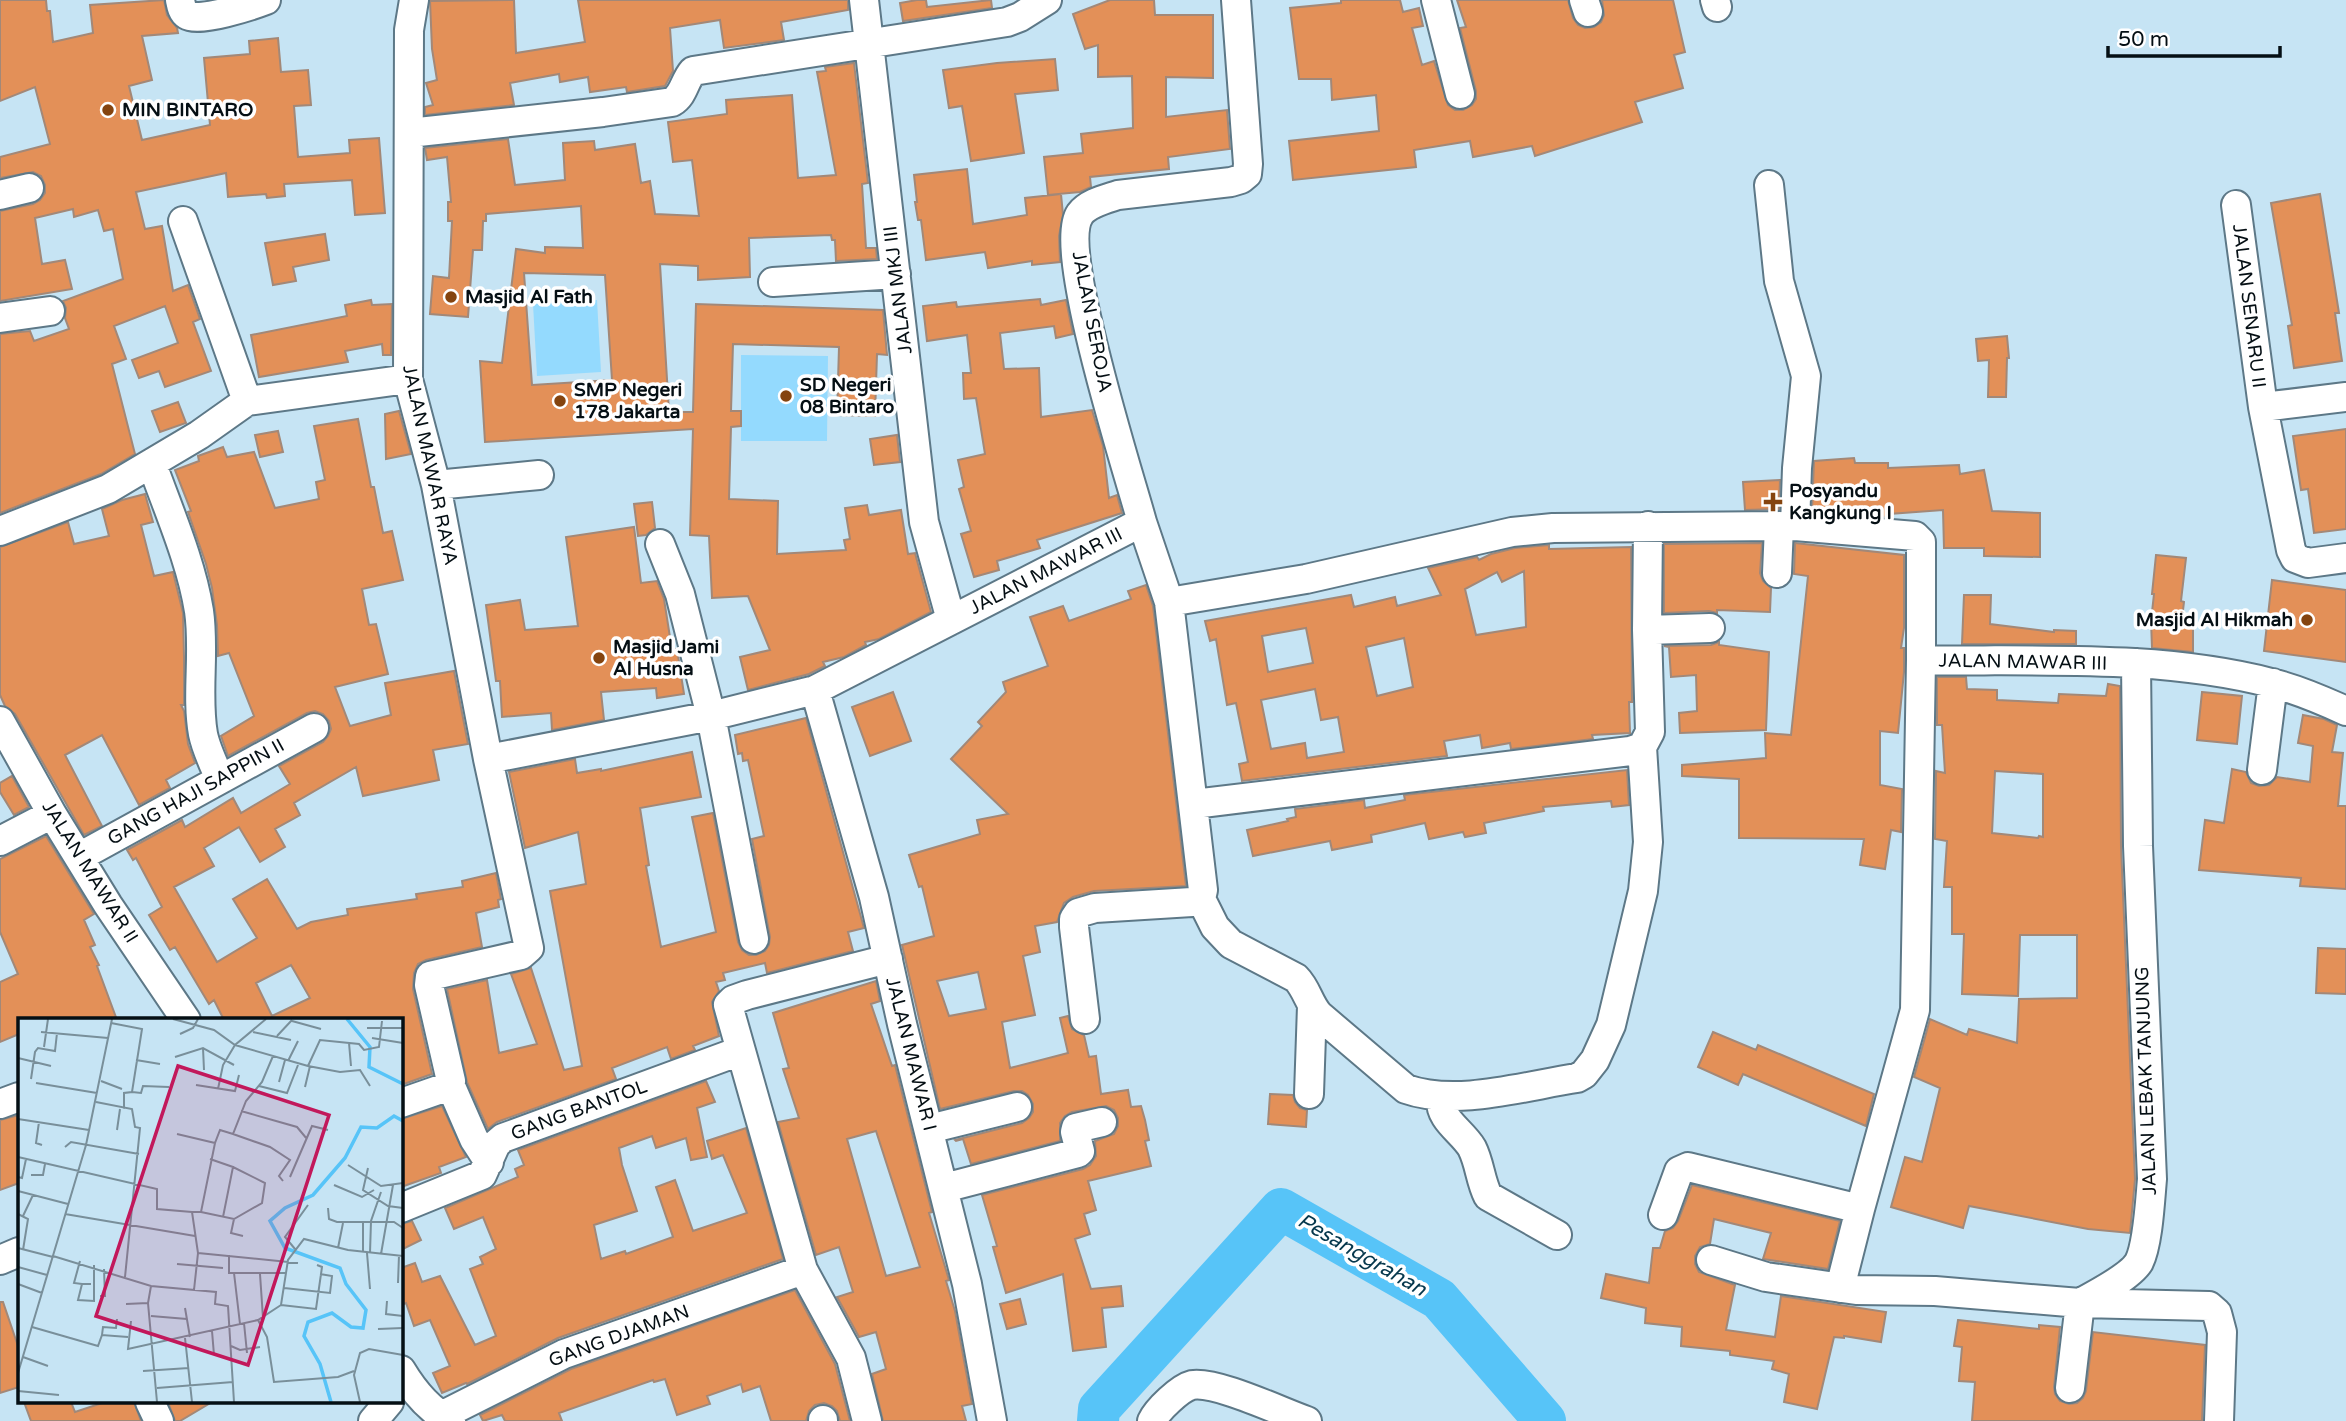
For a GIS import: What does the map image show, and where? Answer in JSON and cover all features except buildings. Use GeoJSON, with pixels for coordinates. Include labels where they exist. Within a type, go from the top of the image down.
{"type":"FeatureCollection","features":[{"type":"Feature","properties":{"kind":"street"},"geometry":{"type":"LineString","coordinates":[[180,0],[184,13],[195,18],[229,12],[266,0]]}},
{"type":"Feature","properties":{"kind":"street","name":"JALAN MAWAR RAYA"},"geometry":{"type":"LineString","coordinates":[[414,0],[409,30],[408,379],[436,485],[488,759],[529,948],[521,955],[429,977],[450,1084]]}},
{"type":"Feature","properties":{"kind":"street","name":"JALAN MKJ III"},"geometry":{"type":"LineString","coordinates":[[864,0],[924,522],[951,620]]}},
{"type":"Feature","properties":{"kind":"street"},"geometry":{"type":"LineString","coordinates":[[409,133],[672,102],[679,98],[693,71],[1007,22],[1047,0]]}},
{"type":"Feature","properties":{"kind":"street","name":"JALAN SEROJA"},"geometry":{"type":"LineString","coordinates":[[1142,522],[1096,360],[1077,262],[1075,229],[1081,212],[1118,195],[1231,182],[1247,174],[1237,0]]}},
{"type":"Feature","properties":{"kind":"street"},"geometry":{"type":"LineString","coordinates":[[1436,0],[1460,94]]}},
{"type":"Feature","properties":{"kind":"street"},"geometry":{"type":"LineString","coordinates":[[1769,185],[1779,281],[1806,376],[1797,468],[1777,573]]}},
{"type":"Feature","properties":{"kind":"street"},"geometry":{"type":"LineString","coordinates":[[0,195],[29,188]]}},
{"type":"Feature","properties":{"kind":"street","name":"JALAN SENARU II"},"geometry":{"type":"LineString","coordinates":[[2236,205],[2263,407],[2293,556],[2308,563],[2346,558]]}},
{"type":"Feature","properties":{"kind":"street"},"geometry":{"type":"LineString","coordinates":[[183,221],[247,401]]}},
{"type":"Feature","properties":{"kind":"street"},"geometry":{"type":"LineString","coordinates":[[772,282],[896,274]]}},
{"type":"Feature","properties":{"kind":"street"},"geometry":{"type":"LineString","coordinates":[[0,318],[50,311]]}},
{"type":"Feature","properties":{"kind":"street"},"geometry":{"type":"LineString","coordinates":[[0,531],[108,489],[200,435],[247,401],[408,379]]}},
{"type":"Feature","properties":{"kind":"street"},"geometry":{"type":"LineString","coordinates":[[2263,407],[2346,397]]}},
{"type":"Feature","properties":{"kind":"street"},"geometry":{"type":"LineString","coordinates":[[152,464],[185,556],[199,610],[203,657],[203,736],[220,779]]}},
{"type":"Feature","properties":{"kind":"street"},"geometry":{"type":"LineString","coordinates":[[436,485],[539,475]]}},
{"type":"Feature","properties":{"kind":"street","name":"JALAN MAWAR III"},"geometry":{"type":"LineString","coordinates":[[488,759],[711,716],[815,690],[1142,522],[1169,602],[1318,577],[1512,532],[1553,528],[1787,526],[1919,537],[1921,660],[2136,663],[2234,674],[2273,683],[2346,711]]}},
{"type":"Feature","properties":{"kind":"street"},"geometry":{"type":"LineString","coordinates":[[1312,1006],[1406,1089],[1419,1094],[1441,1098],[1473,1096],[1577,1077],[1595,1060],[1611,1024],[1643,891],[1648,842],[1642,747],[1650,732],[1648,526]]}},
{"type":"Feature","properties":{"kind":"street"},"geometry":{"type":"LineString","coordinates":[[660,544],[680,594],[711,716],[754,939]]}},
{"type":"Feature","properties":{"kind":"street"},"geometry":{"type":"LineString","coordinates":[[1169,602],[1194,804],[1203,890],[1201,899],[1231,944],[1296,978],[1304,986],[1312,1006],[1309,1094]]}},
{"type":"Feature","properties":{"kind":"street"},"geometry":{"type":"LineString","coordinates":[[1647,630],[1710,628]]}},
{"type":"Feature","properties":{"kind":"street"},"geometry":{"type":"LineString","coordinates":[[1840,1288],[1915,1010],[1921,660]]}},
{"type":"Feature","properties":{"kind":"street","name":"JALAN LEBAK TANJUNG"},"geometry":{"type":"LineString","coordinates":[[2080,1303],[2118,1281],[2138,1263],[2147,1226],[2152,1180],[2138,846],[2136,663]]}},
{"type":"Feature","properties":{"kind":"street"},"geometry":{"type":"LineString","coordinates":[[2262,770],[2273,683]]}},
{"type":"Feature","properties":{"kind":"street","name":"JALAN MAWAR I"},"geometry":{"type":"LineString","coordinates":[[815,690],[865,861],[967,1284],[992,1421]]}},
{"type":"Feature","properties":{"kind":"street","name":"JALAN MAWAR II"},"geometry":{"type":"LineString","coordinates":[[0,721],[52,814],[108,905],[185,1018]]}},
{"type":"Feature","properties":{"kind":"street","name":"GANG HAJI SAPPIN II"},"geometry":{"type":"LineString","coordinates":[[79,857],[314,728]]}},
{"type":"Feature","properties":{"kind":"street"},"geometry":{"type":"LineString","coordinates":[[1194,804],[1630,751],[1642,747]]}},
{"type":"Feature","properties":{"kind":"street"},"geometry":{"type":"LineString","coordinates":[[0,841],[52,814]]}},
{"type":"Feature","properties":{"kind":"street"},"geometry":{"type":"LineString","coordinates":[[1085,1019],[1074,927],[1077,913],[1095,908],[1192,902],[1201,899]]}},
{"type":"Feature","properties":{"kind":"street"},"geometry":{"type":"LineString","coordinates":[[867,1421],[851,1358],[803,1270],[763,1122],[729,1011],[730,1002],[747,995],[888,959]]}},
{"type":"Feature","properties":{"kind":"street","name":"GANG BANTOL"},"geometry":{"type":"LineString","coordinates":[[402,1208],[480,1177],[496,1144],[503,1138],[740,1051]]}},
{"type":"Feature","properties":{"kind":"street"},"geometry":{"type":"LineString","coordinates":[[402,1103],[450,1084],[474,1139],[489,1162]]}},
{"type":"Feature","properties":{"kind":"street"},"geometry":{"type":"LineString","coordinates":[[0,1104],[18,1097]]}},
{"type":"Feature","properties":{"kind":"street"},"geometry":{"type":"LineString","coordinates":[[1441,1098],[1442,1112],[1467,1140],[1478,1160],[1488,1196],[1557,1236]]}},
{"type":"Feature","properties":{"kind":"street"},"geometry":{"type":"LineString","coordinates":[[929,1129],[1017,1107]]}},
{"type":"Feature","properties":{"kind":"street"},"geometry":{"type":"LineString","coordinates":[[944,1188],[1078,1153],[1080,1151],[1076,1128],[1102,1122]]}},
{"type":"Feature","properties":{"kind":"street"},"geometry":{"type":"LineString","coordinates":[[1663,1215],[1679,1171],[1688,1167],[1860,1209]]}},
{"type":"Feature","properties":{"kind":"street"},"geometry":{"type":"LineString","coordinates":[[0,1260],[18,1252]]}},
{"type":"Feature","properties":{"kind":"street"},"geometry":{"type":"LineString","coordinates":[[1712,1260],[1766,1277],[1840,1288],[1936,1291],[2080,1303],[2209,1306],[2220,1320],[2222,1332],[2219,1421]]}},
{"type":"Feature","properties":{"kind":"street","name":"GANG DJAMAN"},"geometry":{"type":"LineString","coordinates":[[446,1418],[564,1354],[803,1270]]}},
{"type":"Feature","properties":{"kind":"street"},"geometry":{"type":"LineString","coordinates":[[2070,1388],[2080,1303]]}},
{"type":"Feature","properties":{"kind":"street"},"geometry":{"type":"LineString","coordinates":[[1152,1421],[1169,1400],[1192,1385],[1227,1390],[1307,1421]]}},
{"type":"Feature","properties":{"kind":"street"},"geometry":{"type":"LineString","coordinates":[[402,1388],[446,1418]]}},
{"type":"Feature","properties":{"kind":"street"},"geometry":{"type":"LineString","coordinates":[[151,1404],[159,1421]]}},
{"type":"Feature","properties":{"kind":"street"},"geometry":{"type":"LineString","coordinates":[[373,1421],[386,1404]]}},
{"type":"Feature","properties":{"kind":"shaded area"},"geometry":{"type":"Polygon","coordinates":[[[597,300],[601,372],[537,376],[533,304],[597,300]]]}},
{"type":"Feature","properties":{"kind":"shaded area"},"geometry":{"type":"Polygon","coordinates":[[[741,355],[828,356],[827,441],[741,441],[741,355]]]}},
{"type":"Feature","properties":{"kind":"waterway","name":"Pesanggrahan"},"geometry":{"type":"LineString","coordinates":[[1098,1421],[1099,1409],[1281,1209],[1439,1299],[1545,1421]]}},
{"type":"Feature","properties":{"kind":"place","name":"MIN BINTARO"},"geometry":{"type":"Point","coordinates":[108,110]}},
{"type":"Feature","properties":{"kind":"place","name":"Masjid Al Fath"},"geometry":{"type":"Point","coordinates":[451,297]}},
{"type":"Feature","properties":{"kind":"place","name":"SD Negeri 08 Bintaro"},"geometry":{"type":"Point","coordinates":[786,396]}},
{"type":"Feature","properties":{"kind":"place","name":"SMP Negeri 178 Jakarta"},"geometry":{"type":"Point","coordinates":[560,401]}},
{"type":"Feature","properties":{"kind":"place","name":"Posyandu Kangkung I"},"geometry":{"type":"Point","coordinates":[1773,502]}},
{"type":"Feature","properties":{"kind":"place","name":"Masjid Al Hikmah"},"geometry":{"type":"Point","coordinates":[2307,620]}},
{"type":"Feature","properties":{"kind":"place","name":"Masjid Jami Al Husna"},"geometry":{"type":"Point","coordinates":[599,658]}}]}
